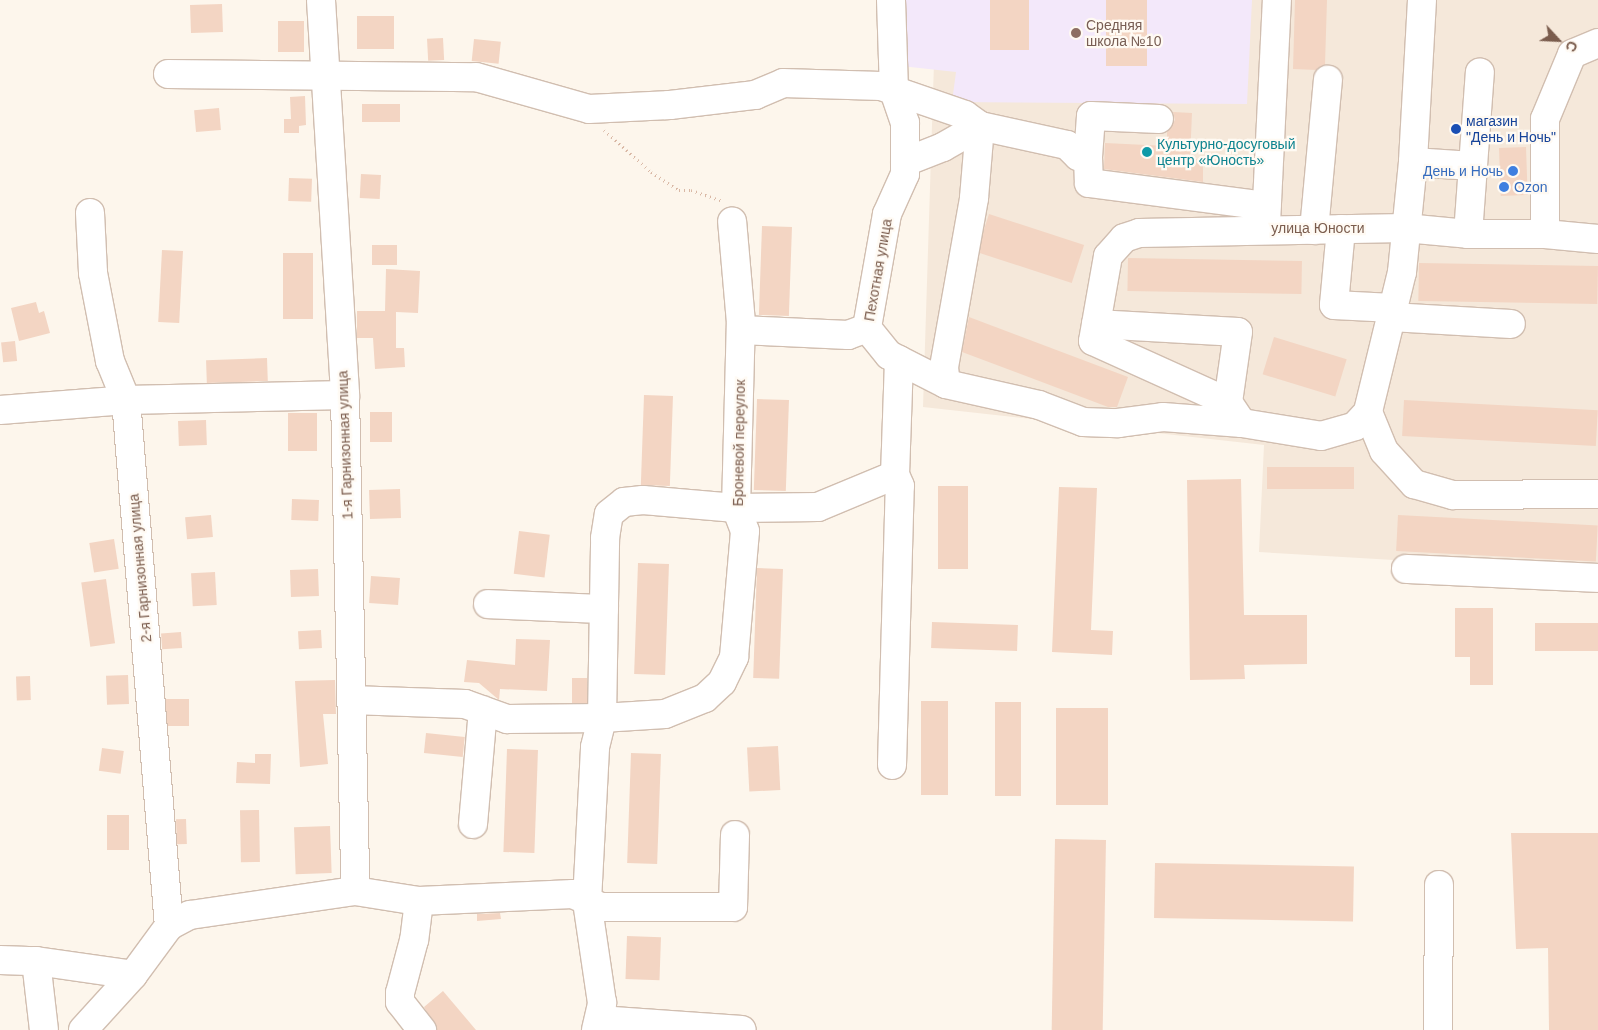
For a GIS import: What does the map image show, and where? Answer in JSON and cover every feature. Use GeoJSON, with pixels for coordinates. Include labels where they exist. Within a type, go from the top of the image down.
{"type":"FeatureCollection","features":[{"type":"Feature","properties":{"kind":"street","name":"1-я Гарнизонная улица"},"geometry":{"type":"LineString","coordinates":[[321,0],[345,395],[354,891]]}},
{"type":"Feature","properties":{"kind":"street","name":"Пехотная улица"},"geometry":{"type":"LineString","coordinates":[[891,0],[894,92],[905,123],[905,174],[887,214],[867,328],[889,355],[946,384],[1038,405],[1083,422],[1118,423],[1235,412]]}},
{"type":"Feature","properties":{"kind":"street","name":"улица Юности"},"geometry":{"type":"LineString","coordinates":[[1277,0],[1267,218],[1314,230],[1405,228],[1468,234],[1546,234],[1598,239]]}},
{"type":"Feature","properties":{"kind":"street"},"geometry":{"type":"LineString","coordinates":[[1267,218],[1140,233],[1124,238],[1108,256],[1093,341],[1166,374],[1235,412],[1322,436],[1355,426],[1368,412],[1402,272],[1413,162],[1422,0]]}},
{"type":"Feature","properties":{"kind":"street"},"geometry":{"type":"LineString","coordinates":[[1546,234],[1545,119],[1572,54],[1598,43]]}},
{"type":"Feature","properties":{"kind":"street"},"geometry":{"type":"LineString","coordinates":[[1468,234],[1480,72]]}},
{"type":"Feature","properties":{"kind":"street"},"geometry":{"type":"LineString","coordinates":[[168,74],[325,74],[476,77],[589,109],[670,105],[755,95],[783,83],[882,86],[894,92],[965,115],[980,126],[1067,145],[1083,156]]}},
{"type":"Feature","properties":{"kind":"street"},"geometry":{"type":"LineString","coordinates":[[1314,230],[1328,80]]}},
{"type":"Feature","properties":{"kind":"street"},"geometry":{"type":"LineString","coordinates":[[1159,118],[1091,116],[1083,156],[1089,183],[1267,218]]}},
{"type":"Feature","properties":{"kind":"street"},"geometry":{"type":"LineString","coordinates":[[905,162],[943,147],[980,126]]}},
{"type":"Feature","properties":{"kind":"street"},"geometry":{"type":"LineString","coordinates":[[946,384],[944,367],[974,198],[980,126]]}},
{"type":"Feature","properties":{"kind":"street"},"geometry":{"type":"LineString","coordinates":[[1413,162],[1473,166]]}},
{"type":"Feature","properties":{"kind":"street","name":"2-я Гарнизонная улица"},"geometry":{"type":"LineString","coordinates":[[90,214],[93,273],[110,361],[126,400],[169,926]]}},
{"type":"Feature","properties":{"kind":"street","name":"Броневой переулок"},"geometry":{"type":"LineString","coordinates":[[351,700],[466,704],[507,719],[602,718],[665,714],[705,698],[722,682],[734,657],[745,531],[736,508],[741,330],[732,221]]}},
{"type":"Feature","properties":{"kind":"street"},"geometry":{"type":"LineString","coordinates":[[1341,229],[1334,305],[1392,313],[1511,324]]}},
{"type":"Feature","properties":{"kind":"street"},"geometry":{"type":"LineString","coordinates":[[1096,324],[1238,332],[1235,412]]}},
{"type":"Feature","properties":{"kind":"street"},"geometry":{"type":"LineString","coordinates":[[741,330],[848,334],[867,328]]}},
{"type":"Feature","properties":{"kind":"street"},"geometry":{"type":"LineString","coordinates":[[892,765],[900,486],[895,475],[899,360]]}},
{"type":"Feature","properties":{"kind":"street"},"geometry":{"type":"LineString","coordinates":[[1164,418],[1166,374]]}},
{"type":"Feature","properties":{"kind":"street"},"geometry":{"type":"LineString","coordinates":[[0,410],[126,400],[345,395]]}},
{"type":"Feature","properties":{"kind":"street"},"geometry":{"type":"LineString","coordinates":[[1368,412],[1384,451],[1414,484],[1453,496],[1598,494]]}},
{"type":"Feature","properties":{"kind":"street"},"geometry":{"type":"LineString","coordinates":[[742,1030],[597,1025],[602,1004],[587,901],[595,747],[602,718],[605,538],[610,514],[624,502],[644,500],[736,508],[818,507],[895,475]]}},
{"type":"Feature","properties":{"kind":"street"},"geometry":{"type":"LineString","coordinates":[[1406,570],[1598,578]]}},
{"type":"Feature","properties":{"kind":"street"},"geometry":{"type":"LineString","coordinates":[[488,604],[604,609]]}},
{"type":"Feature","properties":{"kind":"street"},"geometry":{"type":"LineString","coordinates":[[473,824],[483,710]]}},
{"type":"Feature","properties":{"kind":"street"},"geometry":{"type":"LineString","coordinates":[[83,1030],[133,975],[169,926],[190,915],[354,891],[419,901],[572,894],[601,907],[733,907],[735,835]]}},
{"type":"Feature","properties":{"kind":"street"},"geometry":{"type":"LineString","coordinates":[[1438,1030],[1439,885]]}},
{"type":"Feature","properties":{"kind":"street"},"geometry":{"type":"LineString","coordinates":[[419,901],[414,940],[400,993],[400,1002],[422,1030]]}},
{"type":"Feature","properties":{"kind":"street"},"geometry":{"type":"LineString","coordinates":[[0,960],[36,961],[133,975]]}},
{"type":"Feature","properties":{"kind":"street"},"geometry":{"type":"LineString","coordinates":[[36,961],[44,1030]]}},
{"type":"Feature","properties":{"kind":"path"},"geometry":{"type":"LineString","coordinates":[[589,109],[609,137],[651,172],[679,190],[690,190],[724,201],[732,221]]}},
{"type":"Feature","properties":{"kind":"shaded area","name":"Средняя школа №10"},"geometry":{"type":"Polygon","coordinates":[[[903,0],[1252,0],[1247,104],[952,102],[956,72],[901,66],[903,0]]]}},
{"type":"Feature","properties":{"kind":"shaded area"},"geometry":{"type":"Polygon","coordinates":[[[936,0],[1598,0],[1598,572],[1259,552],[1264,445],[923,407],[936,0]]]}},
{"type":"Feature","properties":{"kind":"building"},"geometry":{"type":"Polygon","coordinates":[[[990,0],[1029,0],[1029,50],[990,50],[990,0]]]}},
{"type":"Feature","properties":{"kind":"building"},"geometry":{"type":"Polygon","coordinates":[[[1106,0],[1147,0],[1147,66],[1106,66],[1106,0]]]}},
{"type":"Feature","properties":{"kind":"building"},"geometry":{"type":"Polygon","coordinates":[[[1295,0],[1327,0],[1325,65],[1317,70],[1293,69],[1295,0]]]}},
{"type":"Feature","properties":{"kind":"building"},"geometry":{"type":"Polygon","coordinates":[[[222,4],[223,32],[191,33],[190,5],[222,4]]]}},
{"type":"Feature","properties":{"kind":"building"},"geometry":{"type":"Polygon","coordinates":[[[357,16],[394,16],[394,49],[357,49],[357,16]]]}},
{"type":"Feature","properties":{"kind":"building"},"geometry":{"type":"Polygon","coordinates":[[[278,21],[304,21],[304,52],[278,52],[278,21]]]}},
{"type":"Feature","properties":{"kind":"building"},"geometry":{"type":"Polygon","coordinates":[[[443,38],[444,60],[428,61],[427,39],[443,38]]]}},
{"type":"Feature","properties":{"kind":"building"},"geometry":{"type":"Polygon","coordinates":[[[474,39],[501,42],[499,64],[472,61],[474,39]]]}},
{"type":"Feature","properties":{"kind":"building"},"geometry":{"type":"Polygon","coordinates":[[[305,96],[306,125],[299,126],[299,133],[284,133],[284,119],[291,119],[290,97],[305,96]]]}},
{"type":"Feature","properties":{"kind":"building"},"geometry":{"type":"Polygon","coordinates":[[[362,104],[400,104],[400,122],[362,122],[362,104]]]}},
{"type":"Feature","properties":{"kind":"building"},"geometry":{"type":"Polygon","coordinates":[[[219,108],[221,130],[196,132],[194,110],[219,108]]]}},
{"type":"Feature","properties":{"kind":"building","name":"Культурно-досуговый центр «Юность»"},"geometry":{"type":"Polygon","coordinates":[[[1173,112],[1192,113],[1190,159],[1203,159],[1203,182],[1104,169],[1105,143],[1167,146],[1167,132],[1175,120],[1173,112]]]}},
{"type":"Feature","properties":{"kind":"building","name":"День и Ночь"},"geometry":{"type":"Polygon","coordinates":[[[1526,147],[1528,195],[1501,196],[1499,148],[1526,147]]]}},
{"type":"Feature","properties":{"kind":"building"},"geometry":{"type":"Polygon","coordinates":[[[361,174],[381,175],[380,199],[360,198],[361,174]]]}},
{"type":"Feature","properties":{"kind":"building"},"geometry":{"type":"Polygon","coordinates":[[[289,178],[312,179],[311,202],[288,201],[289,178]]]}},
{"type":"Feature","properties":{"kind":"building"},"geometry":{"type":"Polygon","coordinates":[[[989,214],[1084,245],[1072,283],[977,252],[989,214]]]}},
{"type":"Feature","properties":{"kind":"building"},"geometry":{"type":"Polygon","coordinates":[[[762,226],[792,227],[789,316],[759,315],[762,226]]]}},
{"type":"Feature","properties":{"kind":"building"},"geometry":{"type":"Polygon","coordinates":[[[372,245],[397,245],[397,265],[372,265],[372,245]]]}},
{"type":"Feature","properties":{"kind":"building"},"geometry":{"type":"Polygon","coordinates":[[[162,250],[183,251],[179,323],[158,322],[162,250]]]}},
{"type":"Feature","properties":{"kind":"building"},"geometry":{"type":"Polygon","coordinates":[[[283,253],[313,253],[313,319],[283,319],[283,253]]]}},
{"type":"Feature","properties":{"kind":"building"},"geometry":{"type":"Polygon","coordinates":[[[1128,258],[1302,261],[1301,294],[1127,291],[1128,258]]]}},
{"type":"Feature","properties":{"kind":"building"},"geometry":{"type":"Polygon","coordinates":[[[1419,263],[1598,266],[1597,304],[1418,301],[1419,263]]]}},
{"type":"Feature","properties":{"kind":"building"},"geometry":{"type":"Polygon","coordinates":[[[386,269],[420,271],[418,313],[396,312],[396,348],[404,348],[405,367],[375,369],[373,338],[357,338],[357,311],[385,311],[386,269]]]}},
{"type":"Feature","properties":{"kind":"building"},"geometry":{"type":"Polygon","coordinates":[[[36,302],[39,313],[44,311],[50,333],[19,341],[11,308],[36,302]]]}},
{"type":"Feature","properties":{"kind":"building"},"geometry":{"type":"Polygon","coordinates":[[[969,317],[1128,377],[1117,407],[1108,407],[962,352],[969,317]]]}},
{"type":"Feature","properties":{"kind":"building"},"geometry":{"type":"Polygon","coordinates":[[[1274,337],[1347,359],[1335,397],[1263,374],[1274,337]]]}},
{"type":"Feature","properties":{"kind":"building"},"geometry":{"type":"Polygon","coordinates":[[[15,341],[17,361],[3,362],[1,342],[15,341]]]}},
{"type":"Feature","properties":{"kind":"building"},"geometry":{"type":"Polygon","coordinates":[[[267,358],[268,381],[207,383],[206,360],[267,358]]]}},
{"type":"Feature","properties":{"kind":"building"},"geometry":{"type":"Polygon","coordinates":[[[644,395],[673,396],[670,486],[641,485],[644,395]]]}},
{"type":"Feature","properties":{"kind":"building"},"geometry":{"type":"Polygon","coordinates":[[[757,399],[789,400],[786,491],[754,490],[757,399]]]}},
{"type":"Feature","properties":{"kind":"building"},"geometry":{"type":"Polygon","coordinates":[[[1404,400],[1598,410],[1596,446],[1402,436],[1404,400]]]}},
{"type":"Feature","properties":{"kind":"building"},"geometry":{"type":"Polygon","coordinates":[[[370,412],[392,412],[392,442],[370,442],[370,412]]]}},
{"type":"Feature","properties":{"kind":"building"},"geometry":{"type":"Polygon","coordinates":[[[288,413],[317,413],[317,451],[288,451],[288,413]]]}},
{"type":"Feature","properties":{"kind":"building"},"geometry":{"type":"Polygon","coordinates":[[[206,420],[207,445],[179,446],[178,421],[206,420]]]}},
{"type":"Feature","properties":{"kind":"building"},"geometry":{"type":"Polygon","coordinates":[[[1267,467],[1354,467],[1354,489],[1267,489],[1267,467]]]}},
{"type":"Feature","properties":{"kind":"building"},"geometry":{"type":"Polygon","coordinates":[[[1241,479],[1244,615],[1307,615],[1307,664],[1244,665],[1245,679],[1190,680],[1187,480],[1241,479]]]}},
{"type":"Feature","properties":{"kind":"building"},"geometry":{"type":"Polygon","coordinates":[[[938,486],[968,486],[968,569],[938,569],[938,486]]]}},
{"type":"Feature","properties":{"kind":"building"},"geometry":{"type":"Polygon","coordinates":[[[1059,487],[1097,488],[1091,630],[1113,631],[1112,655],[1052,652],[1059,487]]]}},
{"type":"Feature","properties":{"kind":"building"},"geometry":{"type":"Polygon","coordinates":[[[400,489],[401,518],[370,519],[369,490],[400,489]]]}},
{"type":"Feature","properties":{"kind":"building"},"geometry":{"type":"Polygon","coordinates":[[[292,499],[319,500],[318,521],[291,520],[292,499]]]}},
{"type":"Feature","properties":{"kind":"building"},"geometry":{"type":"Polygon","coordinates":[[[211,515],[213,537],[187,539],[185,517],[211,515]]]}},
{"type":"Feature","properties":{"kind":"building"},"geometry":{"type":"Polygon","coordinates":[[[1398,515],[1598,525],[1596,561],[1396,551],[1398,515]]]}},
{"type":"Feature","properties":{"kind":"building"},"geometry":{"type":"Polygon","coordinates":[[[519,531],[550,535],[545,577],[514,574],[519,531]]]}},
{"type":"Feature","properties":{"kind":"building"},"geometry":{"type":"Polygon","coordinates":[[[114,539],[119,569],[94,573],[89,543],[114,539]]]}},
{"type":"Feature","properties":{"kind":"building"},"geometry":{"type":"Polygon","coordinates":[[[638,563],[669,564],[665,675],[634,674],[638,563]]]}},
{"type":"Feature","properties":{"kind":"building"},"geometry":{"type":"Polygon","coordinates":[[[757,568],[783,569],[779,679],[753,678],[757,568]]]}},
{"type":"Feature","properties":{"kind":"building"},"geometry":{"type":"Polygon","coordinates":[[[318,569],[319,596],[291,597],[290,570],[318,569]]]}},
{"type":"Feature","properties":{"kind":"building"},"geometry":{"type":"Polygon","coordinates":[[[215,572],[217,605],[193,606],[191,573],[215,572]]]}},
{"type":"Feature","properties":{"kind":"building"},"geometry":{"type":"Polygon","coordinates":[[[371,576],[400,578],[398,605],[369,603],[371,576]]]}},
{"type":"Feature","properties":{"kind":"building"},"geometry":{"type":"Polygon","coordinates":[[[106,579],[115,643],[90,647],[81,582],[106,579]]]}},
{"type":"Feature","properties":{"kind":"building"},"geometry":{"type":"Polygon","coordinates":[[[1455,608],[1493,608],[1493,685],[1470,685],[1470,657],[1455,657],[1455,608]]]}},
{"type":"Feature","properties":{"kind":"building"},"geometry":{"type":"Polygon","coordinates":[[[932,622],[1018,625],[1017,651],[931,648],[932,622]]]}},
{"type":"Feature","properties":{"kind":"building"},"geometry":{"type":"Polygon","coordinates":[[[1535,623],[1598,623],[1598,651],[1535,651],[1535,623]]]}},
{"type":"Feature","properties":{"kind":"building"},"geometry":{"type":"Polygon","coordinates":[[[321,630],[322,648],[299,649],[298,631],[321,630]]]}},
{"type":"Feature","properties":{"kind":"building"},"geometry":{"type":"Polygon","coordinates":[[[181,632],[182,648],[162,649],[161,633],[181,632]]]}},
{"type":"Feature","properties":{"kind":"building"},"geometry":{"type":"Polygon","coordinates":[[[516,639],[550,640],[547,691],[500,689],[499,700],[479,683],[464,682],[467,660],[515,665],[516,639]]]}},
{"type":"Feature","properties":{"kind":"building"},"geometry":{"type":"Polygon","coordinates":[[[128,675],[129,704],[107,705],[106,676],[128,675]]]}},
{"type":"Feature","properties":{"kind":"building"},"geometry":{"type":"Polygon","coordinates":[[[16,676],[30,676],[31,700],[17,700],[16,676]]]}},
{"type":"Feature","properties":{"kind":"building"},"geometry":{"type":"Polygon","coordinates":[[[572,678],[587,678],[587,703],[572,703],[572,678]]]}},
{"type":"Feature","properties":{"kind":"building"},"geometry":{"type":"Polygon","coordinates":[[[335,680],[336,714],[323,714],[328,764],[300,767],[295,681],[335,680]]]}},
{"type":"Feature","properties":{"kind":"building"},"geometry":{"type":"Polygon","coordinates":[[[166,699],[189,699],[189,726],[166,726],[166,699]]]}},
{"type":"Feature","properties":{"kind":"building"},"geometry":{"type":"Polygon","coordinates":[[[921,701],[948,701],[948,795],[921,795],[921,701]]]}},
{"type":"Feature","properties":{"kind":"building"},"geometry":{"type":"Polygon","coordinates":[[[995,702],[1021,702],[1021,796],[995,796],[995,702]]]}},
{"type":"Feature","properties":{"kind":"building"},"geometry":{"type":"Polygon","coordinates":[[[1056,708],[1108,708],[1108,805],[1056,805],[1056,708]]]}},
{"type":"Feature","properties":{"kind":"building"},"geometry":{"type":"Polygon","coordinates":[[[426,733],[465,737],[463,757],[424,753],[426,733]]]}},
{"type":"Feature","properties":{"kind":"building"},"geometry":{"type":"Polygon","coordinates":[[[778,746],[780,790],[749,792],[747,748],[778,746]]]}},
{"type":"Feature","properties":{"kind":"building"},"geometry":{"type":"Polygon","coordinates":[[[102,748],[124,751],[121,774],[99,771],[102,748]]]}},
{"type":"Feature","properties":{"kind":"building"},"geometry":{"type":"Polygon","coordinates":[[[507,749],[538,750],[534,853],[503,852],[507,749]]]}},
{"type":"Feature","properties":{"kind":"building"},"geometry":{"type":"Polygon","coordinates":[[[631,753],[661,754],[657,864],[627,863],[631,753]]]}},
{"type":"Feature","properties":{"kind":"building"},"geometry":{"type":"Polygon","coordinates":[[[255,754],[271,754],[270,784],[236,783],[237,762],[255,763],[255,754]]]}},
{"type":"Feature","properties":{"kind":"building"},"geometry":{"type":"Polygon","coordinates":[[[240,810],[259,810],[260,862],[241,862],[240,810]]]}},
{"type":"Feature","properties":{"kind":"building"},"geometry":{"type":"Polygon","coordinates":[[[107,815],[129,815],[129,850],[107,850],[107,815]]]}},
{"type":"Feature","properties":{"kind":"building"},"geometry":{"type":"Polygon","coordinates":[[[176,819],[186,819],[187,844],[177,844],[176,819]]]}},
{"type":"Feature","properties":{"kind":"building"},"geometry":{"type":"Polygon","coordinates":[[[330,826],[332,873],[296,874],[294,827],[330,826]]]}},
{"type":"Feature","properties":{"kind":"building"},"geometry":{"type":"Polygon","coordinates":[[[1511,833],[1598,833],[1598,1030],[1549,1030],[1548,948],[1516,949],[1511,833]]]}},
{"type":"Feature","properties":{"kind":"building"},"geometry":{"type":"Polygon","coordinates":[[[1055,839],[1106,840],[1103,1030],[1052,1030],[1055,839]]]}},
{"type":"Feature","properties":{"kind":"building"},"geometry":{"type":"Polygon","coordinates":[[[1155,863],[1354,866],[1353,921],[1154,918],[1155,863]]]}},
{"type":"Feature","properties":{"kind":"building"},"geometry":{"type":"Polygon","coordinates":[[[500,913],[501,919],[477,921],[477,914],[500,913]]]}},
{"type":"Feature","properties":{"kind":"building"},"geometry":{"type":"Polygon","coordinates":[[[627,936],[661,937],[659,980],[625,979],[627,936]]]}},
{"type":"Feature","properties":{"kind":"building"},"geometry":{"type":"Polygon","coordinates":[[[443,991],[476,1030],[437,1030],[424,1007],[443,991]]]}},
{"type":"Feature","properties":{"kind":"place","name":"Средняя школа №10"},"geometry":{"type":"Point","coordinates":[1076,33]}},
{"type":"Feature","properties":{"kind":"place","name":"магазин \"День и Ночь\""},"geometry":{"type":"Point","coordinates":[1456,129]}},
{"type":"Feature","properties":{"kind":"place","name":"Культурно-досуговый центр «Юность»"},"geometry":{"type":"Point","coordinates":[1147,152]}},
{"type":"Feature","properties":{"kind":"place","name":"День и Ночь"},"geometry":{"type":"Point","coordinates":[1513,171]}},
{"type":"Feature","properties":{"kind":"place","name":"Ozon"},"geometry":{"type":"Point","coordinates":[1504,187]}}]}
